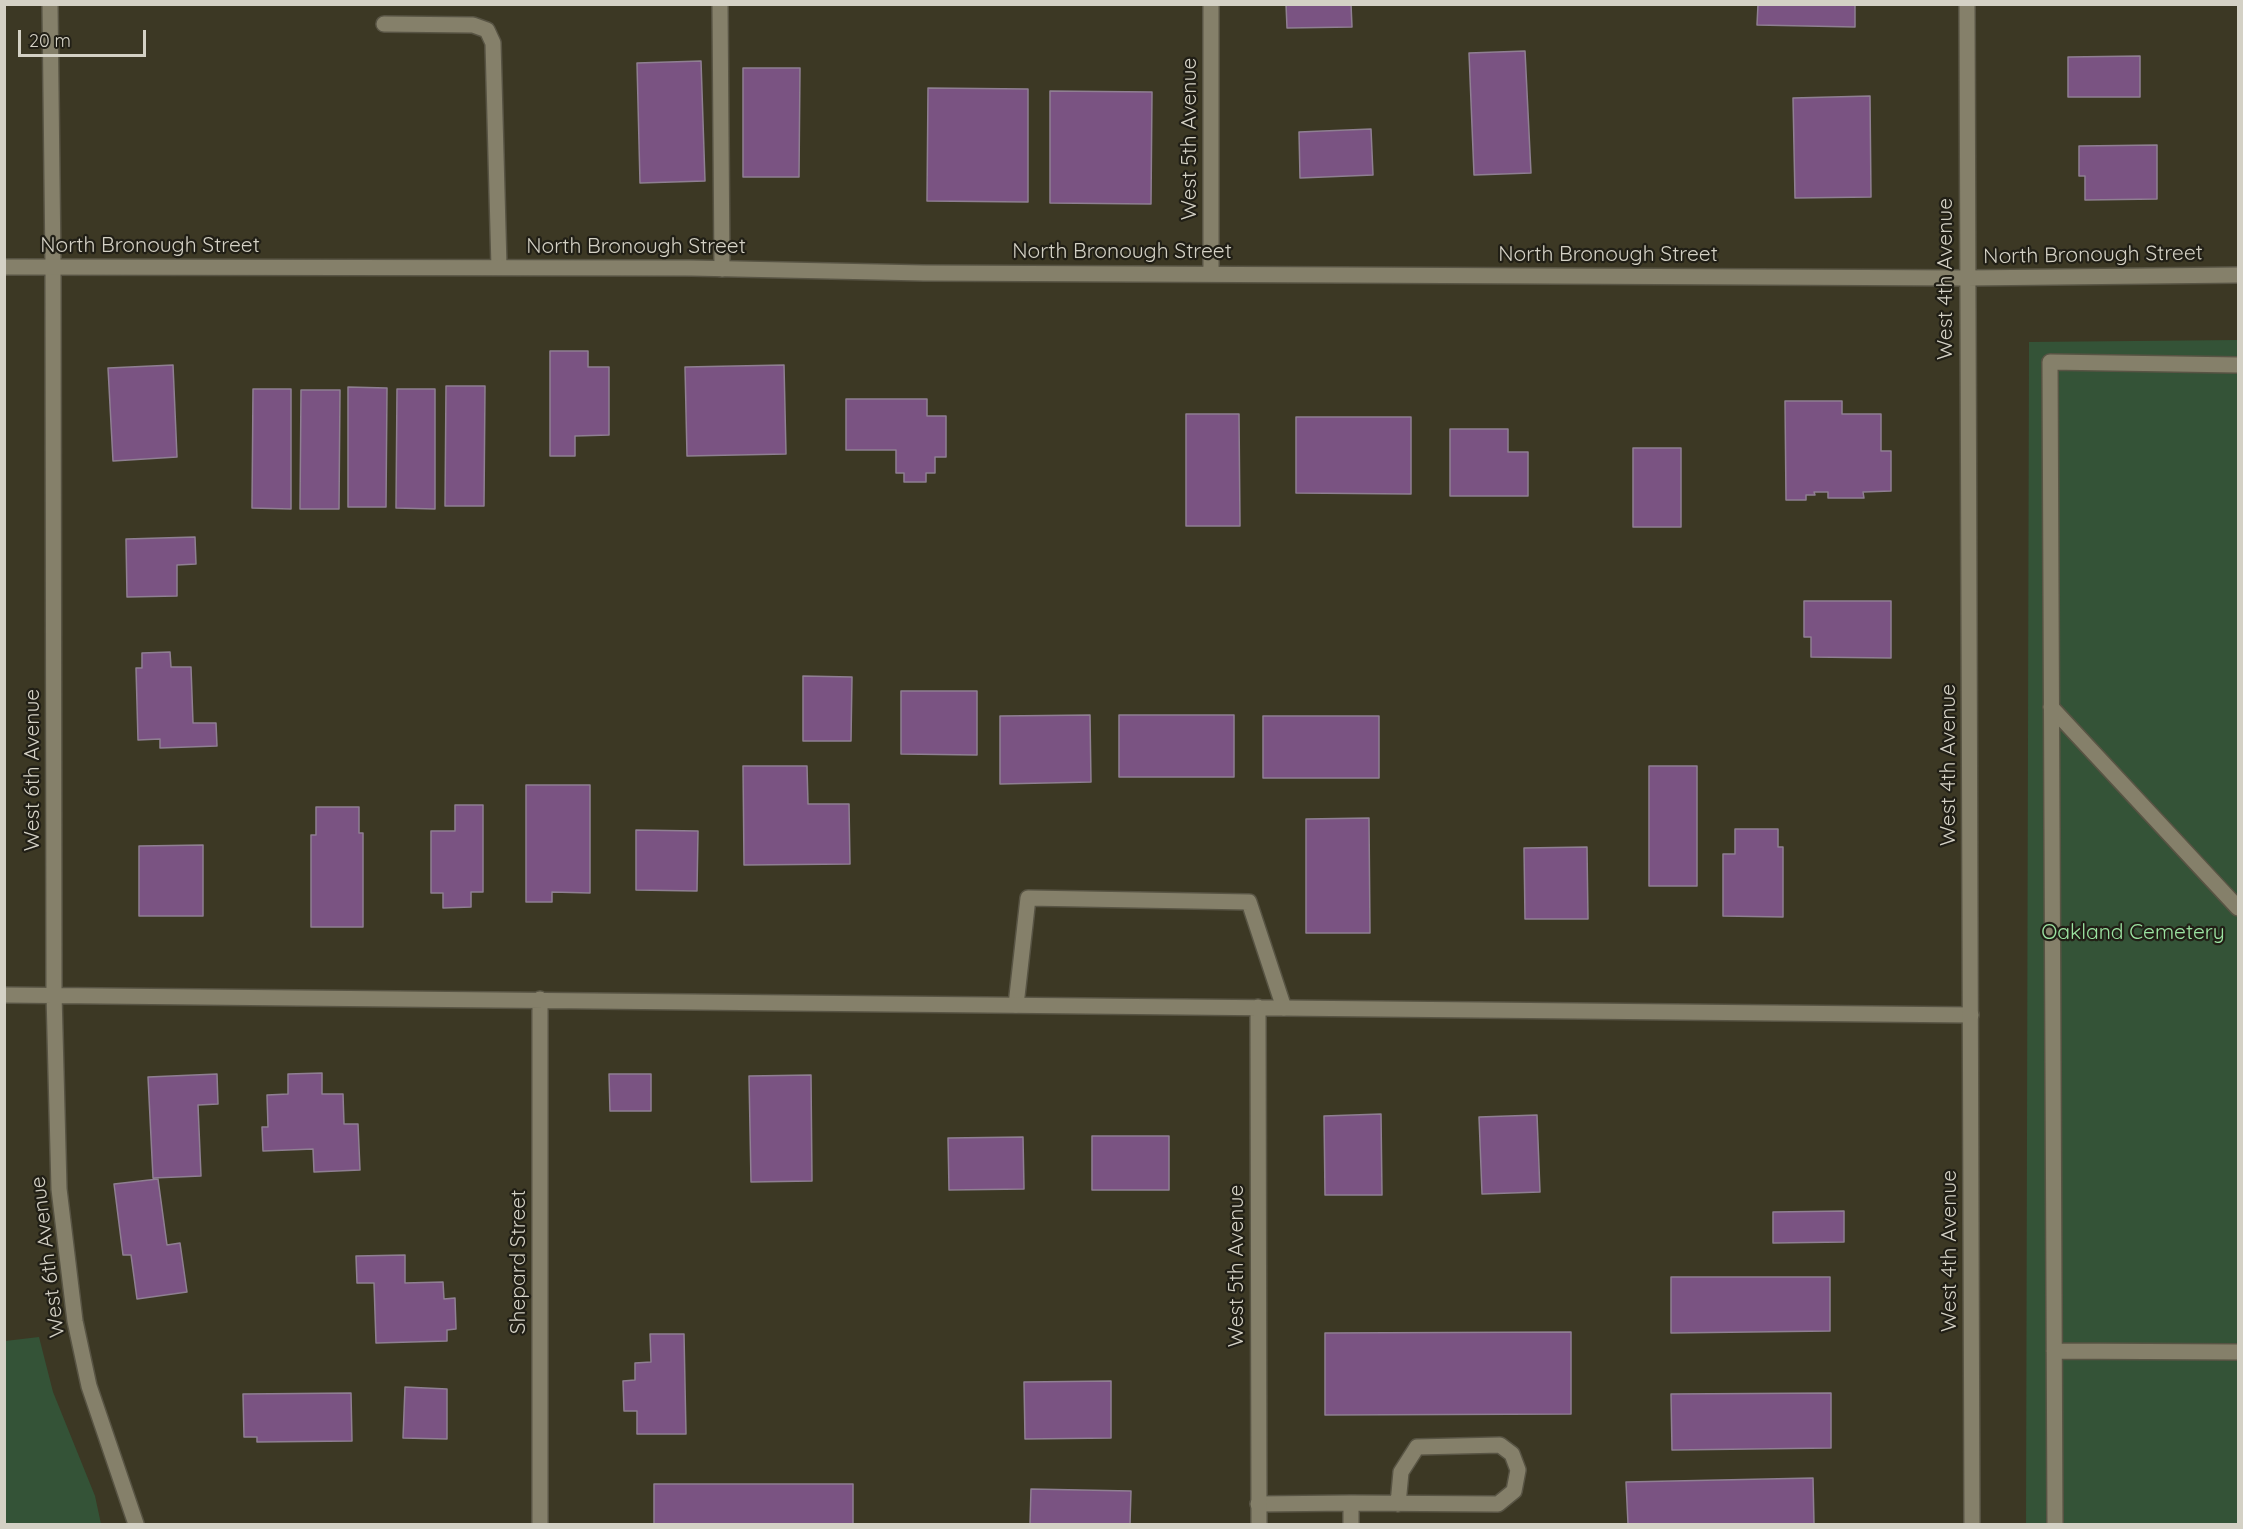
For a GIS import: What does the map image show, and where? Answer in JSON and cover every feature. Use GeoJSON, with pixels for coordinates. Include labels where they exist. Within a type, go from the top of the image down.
{"type":"FeatureCollection","features":[{"type":"Feature","properties":{"kind":"street","name":"West 6th Avenue"},"geometry":{"type":"LineString","coordinates":[[50,4],[53,266],[54,994],[59,1189],[75,1321],[89,1386],[136,1524]]}},
{"type":"Feature","properties":{"kind":"street"},"geometry":{"type":"LineString","coordinates":[[720,4],[722,268]]}},
{"type":"Feature","properties":{"kind":"street","name":"West 5th Avenue"},"geometry":{"type":"LineString","coordinates":[[1211,4],[1211,273]]}},
{"type":"Feature","properties":{"kind":"street","name":"West 4th Avenue"},"geometry":{"type":"LineString","coordinates":[[1966,4],[1972,1524]]}},
{"type":"Feature","properties":{"kind":"street"},"geometry":{"type":"LineString","coordinates":[[384,24],[473,25],[487,30],[493,43],[500,267]]}},
{"type":"Feature","properties":{"kind":"street","name":"North Bronough Street"},"geometry":{"type":"LineString","coordinates":[[4,267],[722,268],[924,273],[1968,278],[2238,275]]}},
{"type":"Feature","properties":{"kind":"street"},"geometry":{"type":"LineString","coordinates":[[2055,1524],[2050,362],[2238,365]]}},
{"type":"Feature","properties":{"kind":"street"},"geometry":{"type":"LineString","coordinates":[[2051,707],[2238,908]]}},
{"type":"Feature","properties":{"kind":"street"},"geometry":{"type":"LineString","coordinates":[[1016,1005],[1028,898],[1249,902],[1284,1008]]}},
{"type":"Feature","properties":{"kind":"street"},"geometry":{"type":"LineString","coordinates":[[4,995],[1971,1015]]}},
{"type":"Feature","properties":{"kind":"street","name":"Shepard Street"},"geometry":{"type":"LineString","coordinates":[[540,999],[540,1524]]}},
{"type":"Feature","properties":{"kind":"street","name":"West 5th Avenue"},"geometry":{"type":"LineString","coordinates":[[1258,1007],[1258,1524]]}},
{"type":"Feature","properties":{"kind":"street"},"geometry":{"type":"LineString","coordinates":[[2054,1352],[2238,1352]]}},
{"type":"Feature","properties":{"kind":"street"},"geometry":{"type":"LineString","coordinates":[[1258,1504],[1351,1503],[1398,1504],[1498,1504],[1514,1491],[1518,1470],[1512,1454],[1500,1445],[1418,1446],[1401,1472],[1398,1504]]}},
{"type":"Feature","properties":{"kind":"street"},"geometry":{"type":"LineString","coordinates":[[1351,1503],[1351,1524]]}},
{"type":"Feature","properties":{"kind":"green space","name":"Oakland Cemetery"},"geometry":{"type":"Polygon","coordinates":[[[2238,340],[2238,1524],[2026,1524],[2029,342],[2238,340]]]}},
{"type":"Feature","properties":{"kind":"green space"},"geometry":{"type":"Polygon","coordinates":[[[39,1337],[53,1392],[95,1496],[101,1524],[5,1524],[5,1341],[39,1337]]]}},
{"type":"Feature","properties":{"kind":"building"},"geometry":{"type":"Polygon","coordinates":[[[1286,4],[1351,4],[1352,27],[1287,28],[1286,4]]]}},
{"type":"Feature","properties":{"kind":"building"},"geometry":{"type":"Polygon","coordinates":[[[1758,4],[1855,4],[1855,27],[1757,25],[1758,4]]]}},
{"type":"Feature","properties":{"kind":"building"},"geometry":{"type":"Polygon","coordinates":[[[1525,51],[1531,173],[1474,175],[1469,53],[1525,51]]]}},
{"type":"Feature","properties":{"kind":"building"},"geometry":{"type":"Polygon","coordinates":[[[2140,56],[2140,97],[2068,97],[2068,57],[2140,56]]]}},
{"type":"Feature","properties":{"kind":"building"},"geometry":{"type":"Polygon","coordinates":[[[701,61],[705,181],[640,183],[637,63],[701,61]]]}},
{"type":"Feature","properties":{"kind":"building"},"geometry":{"type":"Polygon","coordinates":[[[743,68],[800,68],[799,177],[743,177],[743,68]]]}},
{"type":"Feature","properties":{"kind":"building"},"geometry":{"type":"Polygon","coordinates":[[[928,88],[1028,89],[1028,202],[927,201],[928,88]]]}},
{"type":"Feature","properties":{"kind":"building"},"geometry":{"type":"Polygon","coordinates":[[[1050,91],[1152,92],[1151,204],[1050,203],[1050,91]]]}},
{"type":"Feature","properties":{"kind":"building"},"geometry":{"type":"Polygon","coordinates":[[[1870,96],[1871,197],[1795,198],[1793,98],[1870,96]]]}},
{"type":"Feature","properties":{"kind":"building"},"geometry":{"type":"Polygon","coordinates":[[[1371,129],[1373,175],[1300,178],[1299,132],[1371,129]]]}},
{"type":"Feature","properties":{"kind":"building"},"geometry":{"type":"Polygon","coordinates":[[[2157,145],[2157,199],[2085,200],[2085,176],[2079,176],[2079,146],[2157,145]]]}},
{"type":"Feature","properties":{"kind":"building"},"geometry":{"type":"Polygon","coordinates":[[[550,351],[588,351],[588,367],[609,367],[609,435],[575,436],[575,456],[550,456],[550,351]]]}},
{"type":"Feature","properties":{"kind":"building"},"geometry":{"type":"Polygon","coordinates":[[[173,365],[177,457],[113,461],[108,368],[173,365]]]}},
{"type":"Feature","properties":{"kind":"building"},"geometry":{"type":"Polygon","coordinates":[[[784,365],[786,454],[687,456],[685,367],[784,365]]]}},
{"type":"Feature","properties":{"kind":"building"},"geometry":{"type":"Polygon","coordinates":[[[446,386],[485,386],[484,506],[445,506],[446,386]]]}},
{"type":"Feature","properties":{"kind":"building"},"geometry":{"type":"Polygon","coordinates":[[[348,387],[387,388],[386,507],[348,507],[348,387]]]}},
{"type":"Feature","properties":{"kind":"building"},"geometry":{"type":"Polygon","coordinates":[[[253,389],[291,389],[291,509],[252,508],[253,389]]]}},
{"type":"Feature","properties":{"kind":"building"},"geometry":{"type":"Polygon","coordinates":[[[397,389],[435,389],[435,509],[396,508],[397,389]]]}},
{"type":"Feature","properties":{"kind":"building"},"geometry":{"type":"Polygon","coordinates":[[[301,390],[340,390],[339,509],[300,509],[301,390]]]}},
{"type":"Feature","properties":{"kind":"building"},"geometry":{"type":"Polygon","coordinates":[[[846,399],[927,399],[927,416],[946,416],[946,457],[935,457],[935,473],[926,473],[926,482],[904,482],[904,473],[896,473],[896,450],[846,450],[846,399]]]}},
{"type":"Feature","properties":{"kind":"building"},"geometry":{"type":"Polygon","coordinates":[[[1785,401],[1842,401],[1842,414],[1881,414],[1881,451],[1891,451],[1891,491],[1863,492],[1864,498],[1828,498],[1828,492],[1814,492],[1815,495],[1806,495],[1806,500],[1786,500],[1785,401]]]}},
{"type":"Feature","properties":{"kind":"building"},"geometry":{"type":"Polygon","coordinates":[[[1186,414],[1239,414],[1240,526],[1186,526],[1186,414]]]}},
{"type":"Feature","properties":{"kind":"building"},"geometry":{"type":"Polygon","coordinates":[[[1296,417],[1411,417],[1411,494],[1296,493],[1296,417]]]}},
{"type":"Feature","properties":{"kind":"building"},"geometry":{"type":"Polygon","coordinates":[[[1450,429],[1508,429],[1508,452],[1528,452],[1528,496],[1450,496],[1450,429]]]}},
{"type":"Feature","properties":{"kind":"building"},"geometry":{"type":"Polygon","coordinates":[[[1633,448],[1681,448],[1681,527],[1633,527],[1633,448]]]}},
{"type":"Feature","properties":{"kind":"building"},"geometry":{"type":"Polygon","coordinates":[[[195,537],[196,564],[177,565],[177,596],[127,597],[126,539],[195,537]]]}},
{"type":"Feature","properties":{"kind":"building"},"geometry":{"type":"Polygon","coordinates":[[[1804,601],[1891,601],[1891,658],[1811,657],[1811,637],[1804,637],[1804,601]]]}},
{"type":"Feature","properties":{"kind":"building"},"geometry":{"type":"Polygon","coordinates":[[[170,652],[171,667],[191,667],[193,723],[216,723],[217,746],[160,748],[160,739],[138,740],[136,668],[142,668],[142,653],[170,652]]]}},
{"type":"Feature","properties":{"kind":"building"},"geometry":{"type":"Polygon","coordinates":[[[803,676],[852,677],[851,741],[803,741],[803,676]]]}},
{"type":"Feature","properties":{"kind":"building"},"geometry":{"type":"Polygon","coordinates":[[[901,691],[977,691],[977,755],[901,754],[901,691]]]}},
{"type":"Feature","properties":{"kind":"building"},"geometry":{"type":"Polygon","coordinates":[[[1090,715],[1091,782],[1000,784],[1000,716],[1090,715]]]}},
{"type":"Feature","properties":{"kind":"building"},"geometry":{"type":"Polygon","coordinates":[[[1119,715],[1234,715],[1234,777],[1119,777],[1119,715]]]}},
{"type":"Feature","properties":{"kind":"building"},"geometry":{"type":"Polygon","coordinates":[[[1263,716],[1379,716],[1379,778],[1263,778],[1263,716]]]}},
{"type":"Feature","properties":{"kind":"building"},"geometry":{"type":"Polygon","coordinates":[[[743,766],[807,766],[808,804],[849,804],[850,864],[744,865],[743,766]]]}},
{"type":"Feature","properties":{"kind":"building"},"geometry":{"type":"Polygon","coordinates":[[[1649,766],[1697,766],[1697,886],[1649,886],[1649,766]]]}},
{"type":"Feature","properties":{"kind":"building"},"geometry":{"type":"Polygon","coordinates":[[[526,785],[590,785],[590,893],[552,892],[552,902],[526,902],[526,785]]]}},
{"type":"Feature","properties":{"kind":"building"},"geometry":{"type":"Polygon","coordinates":[[[455,805],[483,805],[483,892],[471,892],[471,907],[443,908],[443,893],[431,893],[431,831],[455,831],[455,805]]]}},
{"type":"Feature","properties":{"kind":"building"},"geometry":{"type":"Polygon","coordinates":[[[316,807],[359,807],[359,833],[363,833],[363,927],[311,927],[311,835],[316,835],[316,807]]]}},
{"type":"Feature","properties":{"kind":"building"},"geometry":{"type":"Polygon","coordinates":[[[1369,818],[1370,933],[1306,933],[1306,819],[1369,818]]]}},
{"type":"Feature","properties":{"kind":"building"},"geometry":{"type":"Polygon","coordinates":[[[1735,829],[1778,829],[1778,847],[1783,847],[1783,917],[1723,916],[1723,854],[1735,854],[1735,829]]]}},
{"type":"Feature","properties":{"kind":"building"},"geometry":{"type":"Polygon","coordinates":[[[636,830],[698,831],[697,891],[636,890],[636,830]]]}},
{"type":"Feature","properties":{"kind":"building"},"geometry":{"type":"Polygon","coordinates":[[[203,845],[203,916],[139,916],[139,846],[203,845]]]}},
{"type":"Feature","properties":{"kind":"building"},"geometry":{"type":"Polygon","coordinates":[[[1587,847],[1588,919],[1525,919],[1524,848],[1587,847]]]}},
{"type":"Feature","properties":{"kind":"building"},"geometry":{"type":"Polygon","coordinates":[[[322,1073],[322,1094],[343,1094],[344,1124],[358,1124],[360,1170],[314,1172],[313,1149],[263,1151],[262,1127],[268,1127],[267,1095],[288,1094],[288,1074],[322,1073]]]}},
{"type":"Feature","properties":{"kind":"building"},"geometry":{"type":"Polygon","coordinates":[[[217,1074],[218,1104],[198,1105],[201,1176],[153,1178],[148,1077],[217,1074]]]}},
{"type":"Feature","properties":{"kind":"building"},"geometry":{"type":"Polygon","coordinates":[[[609,1074],[651,1074],[651,1111],[610,1111],[609,1074]]]}},
{"type":"Feature","properties":{"kind":"building"},"geometry":{"type":"Polygon","coordinates":[[[811,1075],[812,1181],[751,1182],[749,1076],[811,1075]]]}},
{"type":"Feature","properties":{"kind":"building"},"geometry":{"type":"Polygon","coordinates":[[[1381,1114],[1382,1195],[1325,1195],[1324,1116],[1381,1114]]]}},
{"type":"Feature","properties":{"kind":"building"},"geometry":{"type":"Polygon","coordinates":[[[1537,1115],[1540,1192],[1482,1194],[1479,1117],[1537,1115]]]}},
{"type":"Feature","properties":{"kind":"building"},"geometry":{"type":"Polygon","coordinates":[[[1092,1136],[1169,1136],[1169,1190],[1092,1190],[1092,1136]]]}},
{"type":"Feature","properties":{"kind":"building"},"geometry":{"type":"Polygon","coordinates":[[[1023,1137],[1024,1189],[949,1190],[948,1138],[1023,1137]]]}},
{"type":"Feature","properties":{"kind":"building"},"geometry":{"type":"Polygon","coordinates":[[[158,1179],[167,1245],[180,1243],[187,1292],[137,1299],[131,1255],[123,1255],[114,1184],[158,1179]]]}},
{"type":"Feature","properties":{"kind":"building"},"geometry":{"type":"Polygon","coordinates":[[[1844,1211],[1844,1242],[1773,1243],[1773,1212],[1844,1211]]]}},
{"type":"Feature","properties":{"kind":"building"},"geometry":{"type":"Polygon","coordinates":[[[405,1255],[405,1283],[443,1282],[444,1299],[455,1298],[456,1329],[447,1330],[447,1341],[376,1343],[374,1283],[357,1283],[356,1256],[405,1255]]]}},
{"type":"Feature","properties":{"kind":"building"},"geometry":{"type":"Polygon","coordinates":[[[1671,1277],[1830,1277],[1830,1331],[1671,1333],[1671,1277]]]}},
{"type":"Feature","properties":{"kind":"building"},"geometry":{"type":"Polygon","coordinates":[[[1571,1332],[1571,1414],[1325,1415],[1325,1333],[1571,1332]]]}},
{"type":"Feature","properties":{"kind":"building"},"geometry":{"type":"Polygon","coordinates":[[[650,1334],[684,1334],[686,1434],[637,1434],[637,1411],[624,1411],[623,1381],[635,1380],[635,1363],[651,1362],[650,1334]]]}},
{"type":"Feature","properties":{"kind":"building"},"geometry":{"type":"Polygon","coordinates":[[[1111,1381],[1111,1438],[1025,1439],[1024,1382],[1111,1381]]]}},
{"type":"Feature","properties":{"kind":"building"},"geometry":{"type":"Polygon","coordinates":[[[405,1387],[447,1389],[447,1439],[403,1438],[405,1387]]]}},
{"type":"Feature","properties":{"kind":"building"},"geometry":{"type":"Polygon","coordinates":[[[351,1393],[352,1441],[257,1442],[257,1437],[244,1437],[243,1394],[351,1393]]]}},
{"type":"Feature","properties":{"kind":"building"},"geometry":{"type":"Polygon","coordinates":[[[1831,1393],[1831,1448],[1672,1450],[1671,1394],[1831,1393]]]}},
{"type":"Feature","properties":{"kind":"building"},"geometry":{"type":"Polygon","coordinates":[[[1813,1478],[1814,1524],[1628,1524],[1626,1482],[1813,1478]]]}},
{"type":"Feature","properties":{"kind":"building"},"geometry":{"type":"Polygon","coordinates":[[[654,1484],[853,1484],[853,1524],[654,1524],[654,1484]]]}},
{"type":"Feature","properties":{"kind":"building"},"geometry":{"type":"Polygon","coordinates":[[[1031,1489],[1131,1491],[1130,1524],[1030,1524],[1031,1489]]]}}]}
